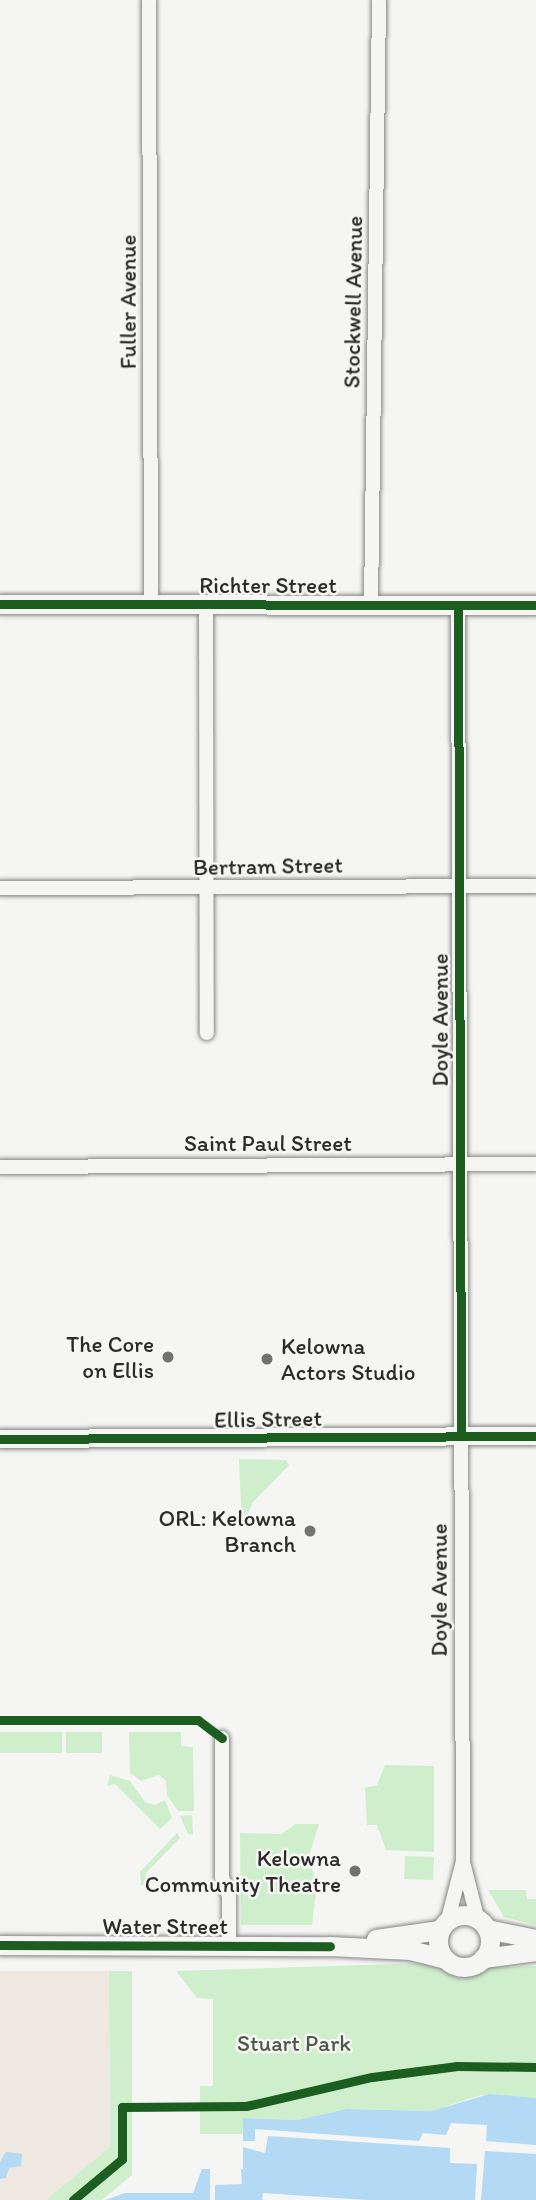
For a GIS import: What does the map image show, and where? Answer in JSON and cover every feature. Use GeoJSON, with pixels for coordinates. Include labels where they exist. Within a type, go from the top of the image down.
{"type":"FeatureCollection","features":[{"type":"Feature","properties":{"kind":"main road","name":"Richter Street"},"geometry":{"type":"LineString","coordinates":[[0,604],[536,605]]}},
{"type":"Feature","properties":{"kind":"main road"},"geometry":{"type":"LineString","coordinates":[[536,1939],[461,1914],[444,1924],[437,1944],[443,1958],[463,1967],[483,1958],[536,1951]]}},
{"type":"Feature","properties":{"kind":"main road"},"geometry":{"type":"LineString","coordinates":[[482,1923],[490,1945],[483,1958]]}},
{"type":"Feature","properties":{"kind":"main road","name":"Water Street"},"geometry":{"type":"LineString","coordinates":[[330,1946],[444,1924]]}},
{"type":"Feature","properties":{"kind":"main road","name":"Water Street"},"geometry":{"type":"LineString","coordinates":[[0,1945],[330,1946],[410,1950],[443,1958]]}},
{"type":"Feature","properties":{"kind":"street","name":"Fuller Avenue"},"geometry":{"type":"LineString","coordinates":[[149,0],[151,604]]}},
{"type":"Feature","properties":{"kind":"street","name":"Stockwell Avenue"},"geometry":{"type":"LineString","coordinates":[[371,605],[379,0]]}},
{"type":"Feature","properties":{"kind":"street"},"geometry":{"type":"LineString","coordinates":[[206,604],[207,1033]]}},
{"type":"Feature","properties":{"kind":"street","name":"Doyle Avenue"},"geometry":{"type":"LineString","coordinates":[[458,605],[463,1861],[482,1923]]}},
{"type":"Feature","properties":{"kind":"street","name":"Bertram Street"},"geometry":{"type":"LineString","coordinates":[[0,888],[206,890],[536,886]]}},
{"type":"Feature","properties":{"kind":"street","name":"Saint Paul Street"},"geometry":{"type":"LineString","coordinates":[[0,1167],[536,1164]]}},
{"type":"Feature","properties":{"kind":"street","name":"Ellis Street"},"geometry":{"type":"LineString","coordinates":[[0,1439],[536,1436]]}},
{"type":"Feature","properties":{"kind":"street"},"geometry":{"type":"LineString","coordinates":[[222,1738],[222,1877],[229,1896],[229,1945]]}},
{"type":"Feature","properties":{"kind":"street","name":"Doyle Avenue"},"geometry":{"type":"LineString","coordinates":[[444,1924],[463,1861]]}},
{"type":"Feature","properties":{"kind":"shaded area"},"geometry":{"type":"Polygon","coordinates":[[[0,1971],[109,1971],[110,2147],[46,2200],[0,2200],[0,1971]]]}},
{"type":"Feature","properties":{"kind":"green space"},"geometry":{"type":"Polygon","coordinates":[[[239,1459],[286,1460],[289,1465],[253,1502],[242,1528],[239,1459]]]}},
{"type":"Feature","properties":{"kind":"green space"},"geometry":{"type":"Polygon","coordinates":[[[0,1732],[62,1732],[62,1753],[0,1753],[0,1732]]]}},
{"type":"Feature","properties":{"kind":"green space"},"geometry":{"type":"Polygon","coordinates":[[[66,1732],[102,1732],[102,1753],[66,1753],[66,1732]]]}},
{"type":"Feature","properties":{"kind":"green space"},"geometry":{"type":"Polygon","coordinates":[[[129,1732],[181,1732],[181,1746],[193,1747],[194,1811],[178,1811],[167,1795],[166,1781],[159,1775],[141,1781],[130,1773],[129,1732]]]}},
{"type":"Feature","properties":{"kind":"green space"},"geometry":{"type":"Polygon","coordinates":[[[385,1765],[434,1766],[434,1852],[386,1850],[377,1825],[367,1825],[365,1788],[377,1785],[385,1765]]]}},
{"type":"Feature","properties":{"kind":"green space"},"geometry":{"type":"Polygon","coordinates":[[[110,1775],[130,1781],[145,1802],[155,1805],[165,1800],[172,1818],[160,1829],[115,1784],[107,1786],[110,1775]]]}},
{"type":"Feature","properties":{"kind":"green space"},"geometry":{"type":"Polygon","coordinates":[[[192,1815],[193,1835],[188,1834],[180,1816],[192,1815]]]}},
{"type":"Feature","properties":{"kind":"green space"},"geometry":{"type":"Polygon","coordinates":[[[295,1824],[319,1824],[308,1859],[317,1882],[312,1925],[241,1925],[240,1833],[282,1834],[295,1824]]]}},
{"type":"Feature","properties":{"kind":"green space"},"geometry":{"type":"Polygon","coordinates":[[[177,1833],[180,1838],[146,1873],[145,1885],[141,1885],[140,1872],[177,1833]]]}},
{"type":"Feature","properties":{"kind":"green space"},"geometry":{"type":"Polygon","coordinates":[[[405,1856],[434,1857],[433,1880],[404,1879],[405,1856]]]}},
{"type":"Feature","properties":{"kind":"green space"},"geometry":{"type":"Polygon","coordinates":[[[488,1890],[526,1890],[527,1899],[536,1899],[536,1925],[504,1917],[488,1890]]]}},
{"type":"Feature","properties":{"kind":"green space","name":"Stuart Park"},"geometry":{"type":"Polygon","coordinates":[[[427,1963],[460,1978],[492,1967],[536,1966],[536,2098],[481,2095],[432,2111],[346,2109],[298,2120],[243,2118],[243,2134],[200,2134],[200,2086],[213,2086],[213,1999],[197,1998],[176,1971],[427,1963]]]}},
{"type":"Feature","properties":{"kind":"green space"},"geometry":{"type":"Polygon","coordinates":[[[109,1971],[132,1971],[132,2175],[102,2200],[46,2200],[110,2147],[109,1971]]]}},
{"type":"Feature","properties":{"kind":"water"},"geometry":{"type":"Polygon","coordinates":[[[489,2094],[536,2098],[536,2200],[105,2200],[125,2193],[193,2193],[202,2169],[243,2169],[243,2118],[298,2120],[346,2109],[432,2111],[489,2094]]]}},
{"type":"Feature","properties":{"kind":"water"},"geometry":{"type":"Polygon","coordinates":[[[6,2152],[22,2154],[21,2166],[9,2168],[6,2178],[0,2179],[0,2162],[6,2152]]]}},
{"type":"Feature","properties":{"kind":"pier"},"geometry":{"type":"Polygon","coordinates":[[[451,2123],[487,2125],[486,2141],[536,2145],[536,2154],[485,2151],[481,2200],[475,2200],[477,2164],[450,2163],[450,2148],[268,2136],[265,2153],[243,2147],[243,2141],[255,2141],[255,2129],[419,2141],[423,2133],[446,2135],[451,2123]]]}},
{"type":"Feature","properties":{"kind":"pier"},"geometry":{"type":"Polygon","coordinates":[[[210,2169],[241,2169],[242,2184],[215,2185],[215,2200],[210,2200],[210,2169]]]}},
{"type":"Feature","properties":{"kind":"pier"},"geometry":{"type":"Polygon","coordinates":[[[263,2193],[366,2200],[262,2200],[263,2193]]]}},
{"type":"Feature","properties":{"kind":"cycle path"},"geometry":{"type":"LineString","coordinates":[[0,604],[536,605]]}},
{"type":"Feature","properties":{"kind":"cycle path"},"geometry":{"type":"LineString","coordinates":[[458,605],[461,1436]]}},
{"type":"Feature","properties":{"kind":"cycle path"},"geometry":{"type":"LineString","coordinates":[[0,1439],[536,1436]]}},
{"type":"Feature","properties":{"kind":"cycle path"},"geometry":{"type":"LineString","coordinates":[[0,1720],[198,1720],[222,1738]]}},
{"type":"Feature","properties":{"kind":"cycle path"},"geometry":{"type":"LineString","coordinates":[[0,1945],[330,1946]]}},
{"type":"Feature","properties":{"kind":"cycle path"},"geometry":{"type":"LineString","coordinates":[[73,2200],[122,2159],[122,2107],[246,2106],[372,2077],[457,2066],[536,2067]]}},
{"type":"Feature","properties":{"kind":"place","name":"The Core on Ellis"},"geometry":{"type":"Point","coordinates":[168,1357]}},
{"type":"Feature","properties":{"kind":"place","name":"Kelowna Actors Studio"},"geometry":{"type":"Point","coordinates":[267,1359]}},
{"type":"Feature","properties":{"kind":"place","name":"ORL: Kelowna Branch"},"geometry":{"type":"Point","coordinates":[310,1531]}},
{"type":"Feature","properties":{"kind":"place","name":"Kelowna Community Theatre"},"geometry":{"type":"Point","coordinates":[355,1871]}}]}
